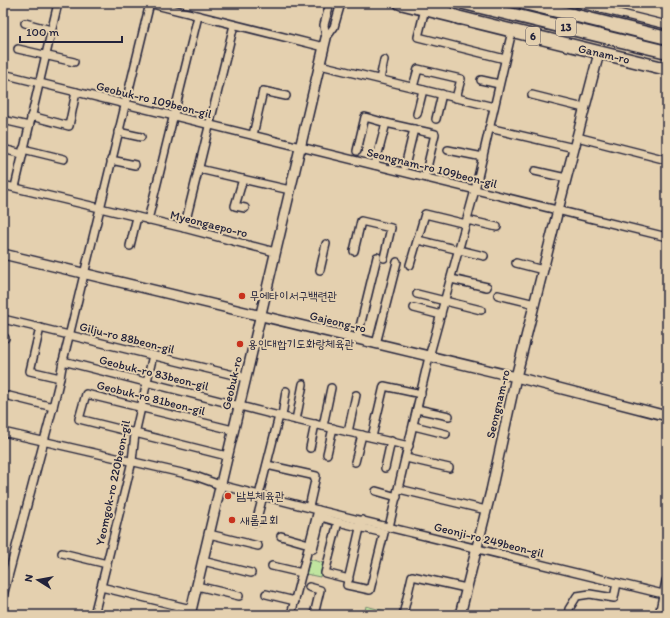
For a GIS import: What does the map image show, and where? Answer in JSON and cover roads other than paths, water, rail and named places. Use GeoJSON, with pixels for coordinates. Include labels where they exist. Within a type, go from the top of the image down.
{"type":"FeatureCollection","features":[{"type":"Feature","properties":{"kind":"main road"},"geometry":{"type":"LineString","coordinates":[[400,3],[424,6]]}},
{"type":"Feature","properties":{"kind":"main road","name":"13"},"geometry":{"type":"LineString","coordinates":[[464,3],[667,52]]}},
{"type":"Feature","properties":{"kind":"main road","name":"13"},"geometry":{"type":"LineString","coordinates":[[524,3],[667,38]]}},
{"type":"Feature","properties":{"kind":"main road","name":"Ganam-ro"},"geometry":{"type":"LineString","coordinates":[[424,6],[459,18],[667,69]]}},
{"type":"Feature","properties":{"kind":"street"},"geometry":{"type":"LineString","coordinates":[[15,188],[38,83],[58,3]]}},
{"type":"Feature","properties":{"kind":"street"},"geometry":{"type":"LineString","coordinates":[[3,596],[20,527],[53,407],[99,208],[149,3],[234,25],[325,43]]}},
{"type":"Feature","properties":{"kind":"street"},"geometry":{"type":"LineString","coordinates":[[325,43],[324,25],[330,3]]}},
{"type":"Feature","properties":{"kind":"street"},"geometry":{"type":"LineString","coordinates":[[325,43],[334,27],[341,3]]}},
{"type":"Feature","properties":{"kind":"street"},"geometry":{"type":"LineString","coordinates":[[578,3],[667,25]]}},
{"type":"Feature","properties":{"kind":"street"},"geometry":{"type":"LineString","coordinates":[[424,6],[418,37],[505,58]]}},
{"type":"Feature","properties":{"kind":"street"},"geometry":{"type":"LineString","coordinates":[[148,220],[198,16]]}},
{"type":"Feature","properties":{"kind":"street"},"geometry":{"type":"LineString","coordinates":[[25,23],[51,30]]}},
{"type":"Feature","properties":{"kind":"street"},"geometry":{"type":"LineString","coordinates":[[184,228],[234,25]]}},
{"type":"Feature","properties":{"kind":"street"},"geometry":{"type":"LineString","coordinates":[[389,527],[440,315],[475,190],[512,31]]}},
{"type":"Feature","properties":{"kind":"street","name":"Geobuk-ro"},"geometry":{"type":"LineString","coordinates":[[101,587],[192,613],[220,485],[325,43]]}},
{"type":"Feature","properties":{"kind":"street"},"geometry":{"type":"LineString","coordinates":[[18,49],[74,62]]}},
{"type":"Feature","properties":{"kind":"street","name":"Seongnam-ro"},"geometry":{"type":"LineString","coordinates":[[460,615],[477,549],[516,377],[599,53]]}},
{"type":"Feature","properties":{"kind":"street"},"geometry":{"type":"LineString","coordinates":[[380,79],[384,60]]}},
{"type":"Feature","properties":{"kind":"street"},"geometry":{"type":"LineString","coordinates":[[320,65],[494,107]]}},
{"type":"Feature","properties":{"kind":"street"},"geometry":{"type":"LineString","coordinates":[[413,87],[418,69],[461,79],[456,98]]}},
{"type":"Feature","properties":{"kind":"street","name":"Geobuk-ro 109beon-gil"},"geometry":{"type":"LineString","coordinates":[[3,74],[300,147]]}},
{"type":"Feature","properties":{"kind":"street"},"geometry":{"type":"LineString","coordinates":[[481,80],[499,84]]}},
{"type":"Feature","properties":{"kind":"street"},"geometry":{"type":"LineString","coordinates":[[417,114],[423,90]]}},
{"type":"Feature","properties":{"kind":"street"},"geometry":{"type":"LineString","coordinates":[[253,135],[263,91],[286,96]]}},
{"type":"Feature","properties":{"kind":"street"},"geometry":{"type":"LineString","coordinates":[[31,116],[68,126],[76,92]]}},
{"type":"Feature","properties":{"kind":"street"},"geometry":{"type":"LineString","coordinates":[[436,119],[442,94]]}},
{"type":"Feature","properties":{"kind":"street"},"geometry":{"type":"LineString","coordinates":[[532,95],[584,108]]}},
{"type":"Feature","properties":{"kind":"street"},"geometry":{"type":"LineString","coordinates":[[357,151],[365,117],[435,134],[426,172]]}},
{"type":"Feature","properties":{"kind":"street"},"geometry":{"type":"LineString","coordinates":[[3,120],[29,126]]}},
{"type":"Feature","properties":{"kind":"street"},"geometry":{"type":"LineString","coordinates":[[375,165],[386,122]]}},
{"type":"Feature","properties":{"kind":"street"},"geometry":{"type":"LineString","coordinates":[[489,128],[574,148]]}},
{"type":"Feature","properties":{"kind":"street"},"geometry":{"type":"LineString","coordinates":[[405,166],[414,129]]}},
{"type":"Feature","properties":{"kind":"street"},"geometry":{"type":"LineString","coordinates":[[118,132],[141,137]]}},
{"type":"Feature","properties":{"kind":"street"},"geometry":{"type":"LineString","coordinates":[[577,137],[667,160]]}},
{"type":"Feature","properties":{"kind":"street","name":"Seongnam-ro 109beon-gil"},"geometry":{"type":"LineString","coordinates":[[300,147],[667,237]]}},
{"type":"Feature","properties":{"kind":"street"},"geometry":{"type":"LineString","coordinates":[[3,149],[64,159]]}},
{"type":"Feature","properties":{"kind":"street"},"geometry":{"type":"LineString","coordinates":[[448,150],[482,157]]}},
{"type":"Feature","properties":{"kind":"street"},"geometry":{"type":"LineString","coordinates":[[111,160],[135,165]]}},
{"type":"Feature","properties":{"kind":"street"},"geometry":{"type":"LineString","coordinates":[[199,169],[290,190]]}},
{"type":"Feature","properties":{"kind":"street"},"geometry":{"type":"LineString","coordinates":[[535,171],[566,178]]}},
{"type":"Feature","properties":{"kind":"street"},"geometry":{"type":"LineString","coordinates":[[243,179],[235,206],[245,208]]}},
{"type":"Feature","properties":{"kind":"street","name":"Myeongaepo-ro"},"geometry":{"type":"LineString","coordinates":[[3,185],[184,228],[275,252]]}},
{"type":"Feature","properties":{"kind":"street"},"geometry":{"type":"LineString","coordinates":[[410,265],[425,214],[496,228]]}},
{"type":"Feature","properties":{"kind":"street"},"geometry":{"type":"LineString","coordinates":[[130,246],[137,217]]}},
{"type":"Feature","properties":{"kind":"street"},"geometry":{"type":"LineString","coordinates":[[354,251],[361,221],[391,228],[380,258],[357,339]]}},
{"type":"Feature","properties":{"kind":"street"},"geometry":{"type":"LineString","coordinates":[[418,240],[484,256]]}},
{"type":"Feature","properties":{"kind":"street"},"geometry":{"type":"LineString","coordinates":[[320,270],[326,244]]}},
{"type":"Feature","properties":{"kind":"street","name":"Gajeong-ro"},"geometry":{"type":"LineString","coordinates":[[3,254],[516,377],[667,416]]}},
{"type":"Feature","properties":{"kind":"street"},"geometry":{"type":"LineString","coordinates":[[376,344],[397,262]]}},
{"type":"Feature","properties":{"kind":"street"},"geometry":{"type":"LineString","coordinates":[[516,263],[543,270]]}},
{"type":"Feature","properties":{"kind":"street"},"geometry":{"type":"LineString","coordinates":[[451,279],[487,287]]}},
{"type":"Feature","properties":{"kind":"street"},"geometry":{"type":"LineString","coordinates":[[417,294],[481,310]]}},
{"type":"Feature","properties":{"kind":"street"},"geometry":{"type":"LineString","coordinates":[[498,295],[535,304]]}},
{"type":"Feature","properties":{"kind":"street"},"geometry":{"type":"LineString","coordinates":[[414,308],[440,315]]}},
{"type":"Feature","properties":{"kind":"street","name":"Gilju-ro 88beon-gil"},"geometry":{"type":"LineString","coordinates":[[3,318],[246,378]]}},
{"type":"Feature","properties":{"kind":"street"},"geometry":{"type":"LineString","coordinates":[[40,328],[30,371],[60,378]]}},
{"type":"Feature","properties":{"kind":"street","name":"Yeomgok-ro 220beon-gil"},"geometry":{"type":"LineString","coordinates":[[94,615],[132,461],[135,434],[153,355]]}},
{"type":"Feature","properties":{"kind":"street","name":"Geobuk-ro 83beon-gil"},"geometry":{"type":"LineString","coordinates":[[63,361],[239,406],[409,446]]}},
{"type":"Feature","properties":{"kind":"street"},"geometry":{"type":"LineString","coordinates":[[296,420],[303,384]]}},
{"type":"Feature","properties":{"kind":"street"},"geometry":{"type":"LineString","coordinates":[[372,437],[384,386],[421,394]]}},
{"type":"Feature","properties":{"kind":"street"},"geometry":{"type":"LineString","coordinates":[[323,426],[331,388]]}},
{"type":"Feature","properties":{"kind":"street"},"geometry":{"type":"LineString","coordinates":[[256,522],[267,465],[281,416],[286,391]]}},
{"type":"Feature","properties":{"kind":"street","name":"Geobuk-ro 81beon-gil"},"geometry":{"type":"LineString","coordinates":[[135,434],[79,419],[86,394],[233,430]]}},
{"type":"Feature","properties":{"kind":"street"},"geometry":{"type":"LineString","coordinates":[[348,432],[356,395]]}},
{"type":"Feature","properties":{"kind":"street"},"geometry":{"type":"LineString","coordinates":[[9,396],[53,407]]}},
{"type":"Feature","properties":{"kind":"street"},"geometry":{"type":"LineString","coordinates":[[417,409],[449,416]]}},
{"type":"Feature","properties":{"kind":"street"},"geometry":{"type":"LineString","coordinates":[[310,448],[315,424]]}},
{"type":"Feature","properties":{"kind":"street"},"geometry":{"type":"LineString","coordinates":[[414,426],[446,434]]}},
{"type":"Feature","properties":{"kind":"street"},"geometry":{"type":"LineString","coordinates":[[327,454],[333,428]]}},
{"type":"Feature","properties":{"kind":"street","name":"Geonji-ro 249beon-gil"},"geometry":{"type":"LineString","coordinates":[[3,432],[195,476],[220,485],[318,510],[666,594]]}},
{"type":"Feature","properties":{"kind":"street"},"geometry":{"type":"LineString","coordinates":[[135,434],[227,456]]}},
{"type":"Feature","properties":{"kind":"street"},"geometry":{"type":"LineString","coordinates":[[355,462],[362,435]]}},
{"type":"Feature","properties":{"kind":"street"},"geometry":{"type":"LineString","coordinates":[[385,468],[391,442]]}},
{"type":"Feature","properties":{"kind":"street"},"geometry":{"type":"LineString","coordinates":[[406,458],[448,468]]}},
{"type":"Feature","properties":{"kind":"street"},"geometry":{"type":"LineString","coordinates":[[267,465],[316,476],[308,507]]}},
{"type":"Feature","properties":{"kind":"street"},"geometry":{"type":"LineString","coordinates":[[399,489],[486,510]]}},
{"type":"Feature","properties":{"kind":"street"},"geometry":{"type":"LineString","coordinates":[[376,492],[397,497]]}},
{"type":"Feature","properties":{"kind":"street"},"geometry":{"type":"LineString","coordinates":[[311,546],[318,510]]}},
{"type":"Feature","properties":{"kind":"street"},"geometry":{"type":"LineString","coordinates":[[291,615],[302,573],[321,517],[360,528],[384,533],[370,590],[347,585],[349,579],[360,528],[362,520]]}},
{"type":"Feature","properties":{"kind":"street"},"geometry":{"type":"LineString","coordinates":[[338,522],[325,573],[349,579]]}},
{"type":"Feature","properties":{"kind":"street"},"geometry":{"type":"LineString","coordinates":[[209,534],[258,546]]}},
{"type":"Feature","properties":{"kind":"street"},"geometry":{"type":"LineString","coordinates":[[281,536],[311,546]]}},
{"type":"Feature","properties":{"kind":"street"},"geometry":{"type":"LineString","coordinates":[[62,553],[107,564]]}},
{"type":"Feature","properties":{"kind":"street"},"geometry":{"type":"LineString","coordinates":[[203,561],[251,572]]}},
{"type":"Feature","properties":{"kind":"street"},"geometry":{"type":"LineString","coordinates":[[272,566],[302,573]]}},
{"type":"Feature","properties":{"kind":"street"},"geometry":{"type":"LineString","coordinates":[[403,615],[412,576],[466,588]]}},
{"type":"Feature","properties":{"kind":"street"},"geometry":{"type":"LineString","coordinates":[[660,615],[666,594],[667,581]]}},
{"type":"Feature","properties":{"kind":"street"},"geometry":{"type":"LineString","coordinates":[[568,615],[569,609],[577,596],[590,594],[614,598],[617,583]]}},
{"type":"Feature","properties":{"kind":"street"},"geometry":{"type":"LineString","coordinates":[[197,586],[239,596]]}},
{"type":"Feature","properties":{"kind":"street"},"geometry":{"type":"LineString","coordinates":[[309,587],[320,590],[314,615]]}},
{"type":"Feature","properties":{"kind":"street"},"geometry":{"type":"LineString","coordinates":[[266,594],[295,601]]}},
{"type":"Feature","properties":{"kind":"place","name":"무에타이서구백련관"},"geometry":{"type":"Point","coordinates":[242,296]}},
{"type":"Feature","properties":{"kind":"place","name":"용인대합기도화랑체육관"},"geometry":{"type":"Point","coordinates":[240,344]}},
{"type":"Feature","properties":{"kind":"place","name":"남부체육관"},"geometry":{"type":"Point","coordinates":[228,496]}},
{"type":"Feature","properties":{"kind":"place","name":"새롬교회"},"geometry":{"type":"Point","coordinates":[232,520]}}]}
